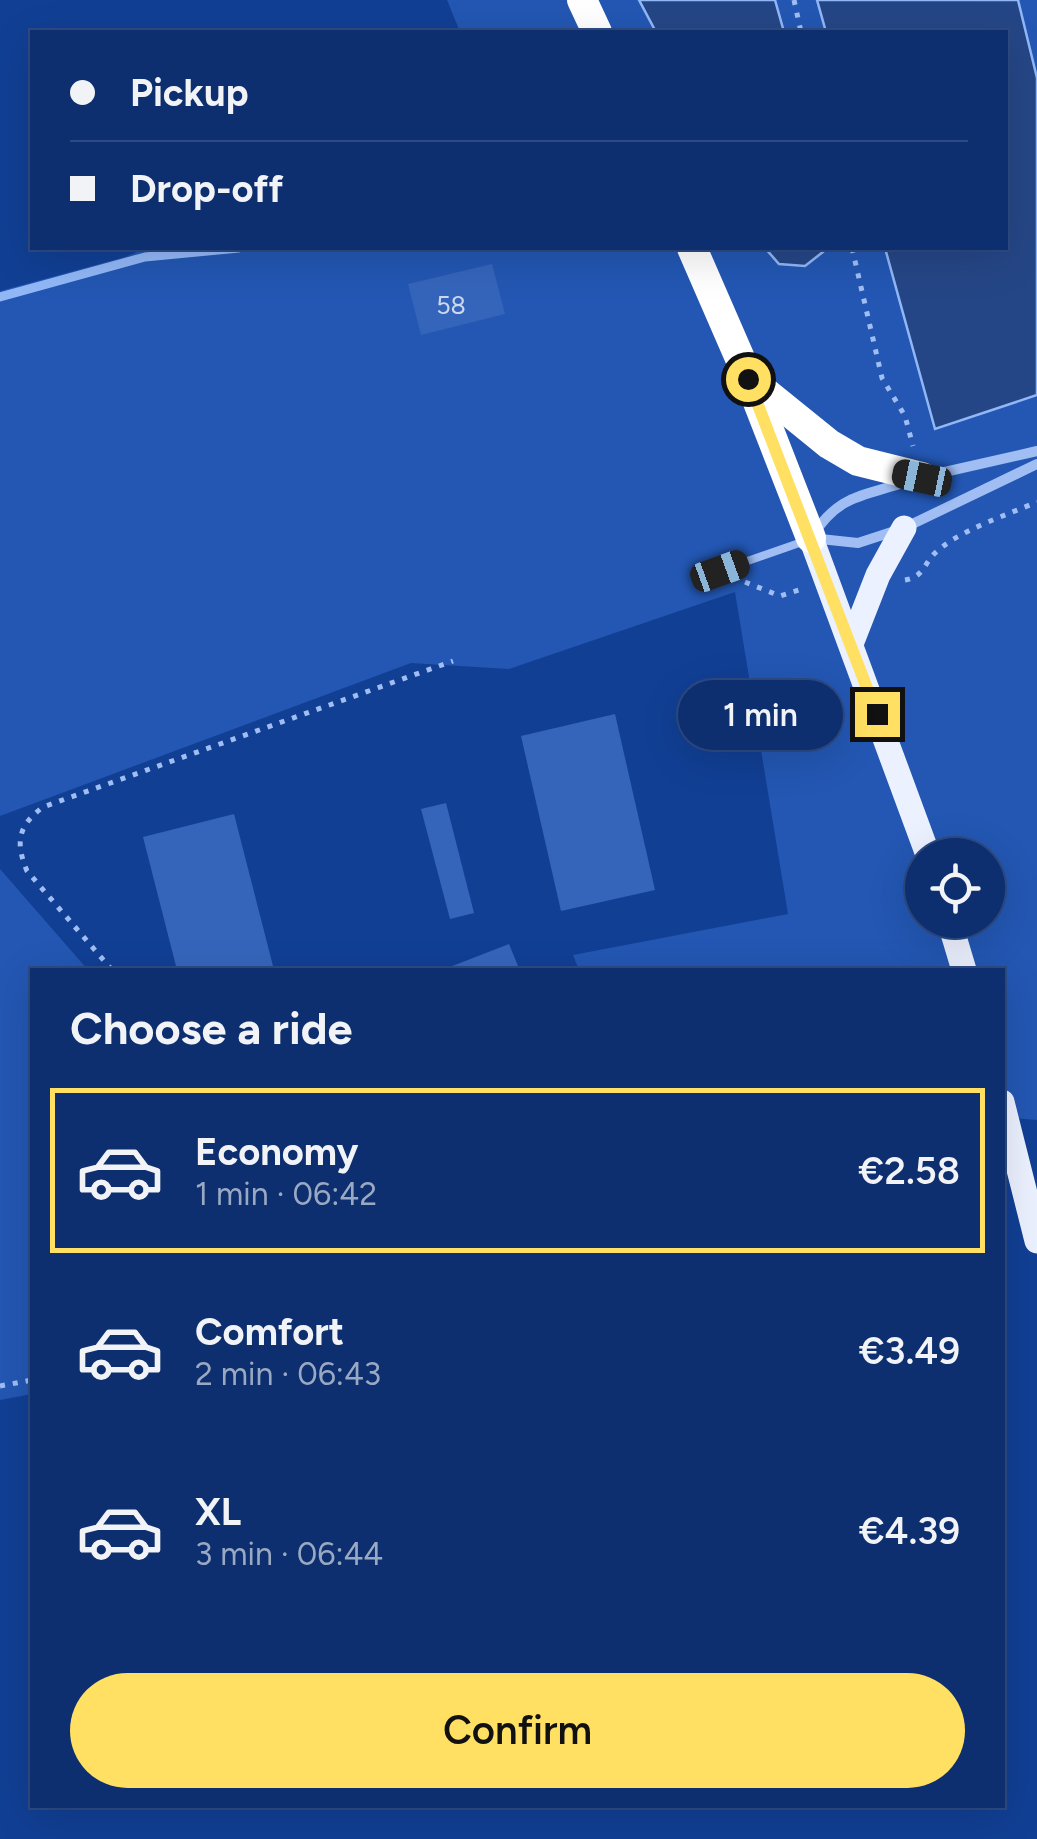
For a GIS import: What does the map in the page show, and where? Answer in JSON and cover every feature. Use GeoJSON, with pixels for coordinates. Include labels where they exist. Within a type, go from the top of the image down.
{"type":"FeatureCollection","features":[{"type":"Feature","properties":{"kind":"highway"},"geometry":{"type":"LineString","coordinates":[[582,1],[596,30]]}},
{"type":"Feature","properties":{"kind":"highway"},"geometry":{"type":"LineString","coordinates":[[693,250],[811,538]]}},
{"type":"Feature","properties":{"kind":"highway"},"geometry":{"type":"LineString","coordinates":[[748,379],[829,444],[858,461],[922,478]]}},
{"type":"Feature","properties":{"kind":"main road"},"geometry":{"type":"LineString","coordinates":[[852,644],[878,575],[904,528]]}},
{"type":"Feature","properties":{"kind":"main road"},"geometry":{"type":"LineString","coordinates":[[811,538],[922,838]]}},
{"type":"Feature","properties":{"kind":"main road"},"geometry":{"type":"LineString","coordinates":[[954,938],[963,968]]}},
{"type":"Feature","properties":{"kind":"main road"},"geometry":{"type":"LineString","coordinates":[[1005,1114],[1037,1241]]}},
{"type":"Feature","properties":{"kind":"street"},"geometry":{"type":"LineString","coordinates":[[1037,451],[842,502],[826,514],[811,538],[858,543],[904,528],[1037,464]]}},
{"type":"Feature","properties":{"kind":"lane"},"geometry":{"type":"LineString","coordinates":[[720,571],[811,538]]}},
{"type":"Feature","properties":{"kind":"path"},"geometry":{"type":"LineString","coordinates":[[794,0],[802,30]]}},
{"type":"Feature","properties":{"kind":"path"},"geometry":{"type":"LineString","coordinates":[[852,250],[882,378],[904,416],[922,478]]}},
{"type":"Feature","properties":{"kind":"path"},"geometry":{"type":"LineString","coordinates":[[110,968],[27,870],[18,836],[26,820],[43,807],[452,660]]}},
{"type":"Feature","properties":{"kind":"path"},"geometry":{"type":"LineString","coordinates":[[0,1386],[30,1380]]}},
{"type":"Feature","properties":{"kind":"shaded area"},"geometry":{"type":"Polygon","coordinates":[[[447,0],[639,0],[655,30],[459,30],[447,0]]]}},
{"type":"Feature","properties":{"kind":"shaded area"},"geometry":{"type":"Polygon","coordinates":[[[639,0],[775,0],[783,30],[655,30],[639,0]]]}},
{"type":"Feature","properties":{"kind":"shaded area"},"geometry":{"type":"Polygon","coordinates":[[[775,0],[817,0],[825,30],[783,30],[775,0]]]}},
{"type":"Feature","properties":{"kind":"shaded area"},"geometry":{"type":"Polygon","coordinates":[[[817,0],[1018,0],[1037,78],[1037,395],[935,429],[886,250],[1008,250],[1008,30],[825,30],[817,0]]]}},
{"type":"Feature","properties":{"kind":"shaded area"},"geometry":{"type":"Polygon","coordinates":[[[1018,0],[1037,0],[1037,78],[1018,0]]]}},
{"type":"Feature","properties":{"kind":"shaded area"},"geometry":{"type":"Polygon","coordinates":[[[142,250],[767,250],[779,264],[827,250],[886,250],[935,428],[1037,395],[1037,1120],[1005,1117],[1005,968],[578,968],[573,955],[788,914],[735,592],[509,669],[411,663],[0,816],[0,291],[142,250]]]}},
{"type":"Feature","properties":{"kind":"shaded area"},"geometry":{"type":"Polygon","coordinates":[[[767,250],[825,250],[805,266],[779,264],[767,250]]]}},
{"type":"Feature","properties":{"kind":"shaded area"},"geometry":{"type":"Polygon","coordinates":[[[0,869],[86,968],[30,968],[30,1394],[0,1400],[0,869]]]}},
{"type":"Feature","properties":{"kind":"building"},"geometry":{"type":"Polygon","coordinates":[[[492,264],[505,314],[421,335],[408,284],[492,264]]]}},
{"type":"Feature","properties":{"kind":"building"},"geometry":{"type":"Polygon","coordinates":[[[615,714],[655,890],[561,911],[521,736],[615,714]]]}},
{"type":"Feature","properties":{"kind":"building"},"geometry":{"type":"Polygon","coordinates":[[[446,803],[474,913],[450,919],[421,809],[446,803]]]}},
{"type":"Feature","properties":{"kind":"building"},"geometry":{"type":"Polygon","coordinates":[[[234,814],[273,968],[176,968],[143,837],[234,814]]]}},
{"type":"Feature","properties":{"kind":"building"},"geometry":{"type":"Polygon","coordinates":[[[509,944],[518,966],[513,968],[447,968],[509,944]]]}},
{"type":"Feature","properties":{"kind":"waterway"},"geometry":{"type":"LineString","coordinates":[[0,297],[145,257],[218,250]]}},
{"type":"Feature","properties":{"kind":"route"},"geometry":{"type":"LineString","coordinates":[[748,379],[877,714]]}}]}
